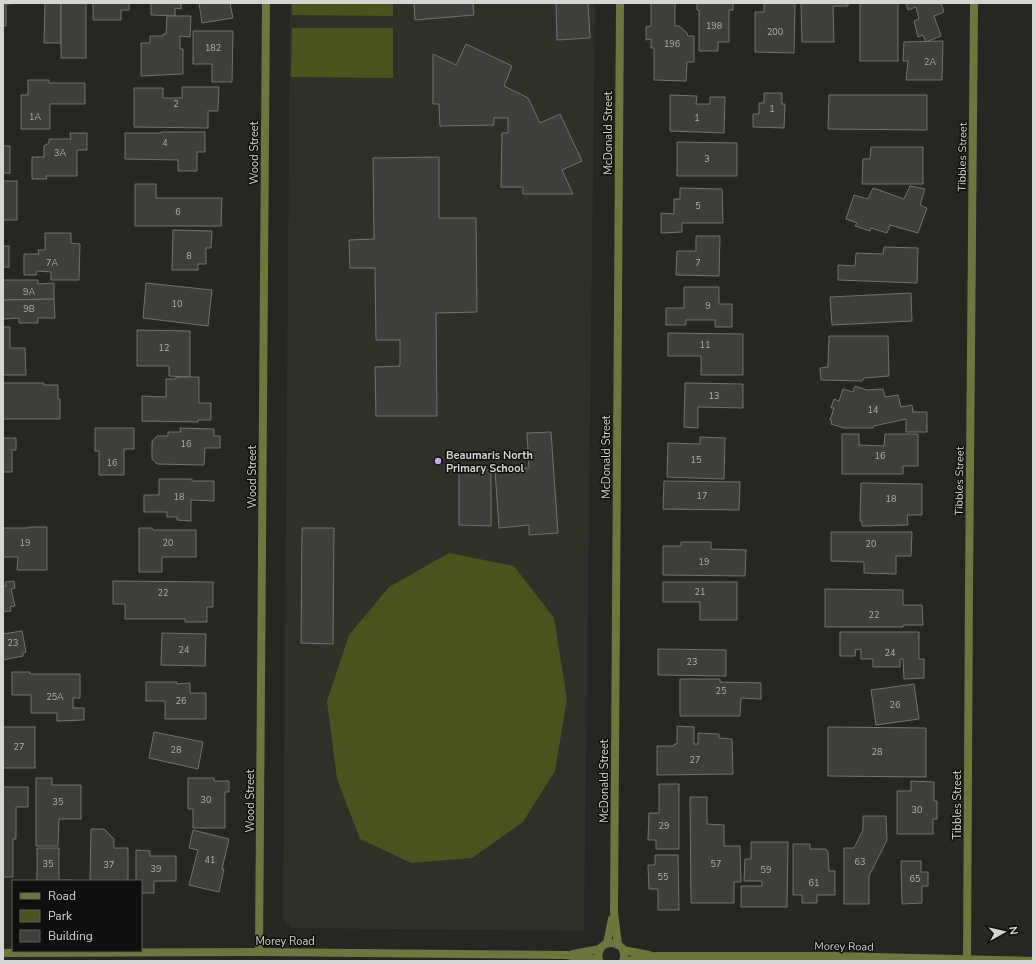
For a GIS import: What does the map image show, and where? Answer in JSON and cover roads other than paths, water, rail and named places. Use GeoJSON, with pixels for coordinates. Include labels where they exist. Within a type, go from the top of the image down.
{"type":"FeatureCollection","features":[{"type":"Feature","properties":{"kind":"street","name":"Wood Street"},"geometry":{"type":"LineString","coordinates":[[259,952],[266,3]]}},
{"type":"Feature","properties":{"kind":"street","name":"McDonald Street"},"geometry":{"type":"LineString","coordinates":[[620,3],[614,912],[624,961]]}},
{"type":"Feature","properties":{"kind":"street","name":"Tibbles Street"},"geometry":{"type":"LineString","coordinates":[[968,960],[969,579],[974,3]]}},
{"type":"Feature","properties":{"kind":"street","name":"McDonald Street"},"geometry":{"type":"LineString","coordinates":[[607,943],[614,912]]}},
{"type":"Feature","properties":{"kind":"street","name":"Morey Road"},"geometry":{"type":"LineString","coordinates":[[607,943],[615,943],[621,948],[656,956]]}},
{"type":"Feature","properties":{"kind":"street"},"geometry":{"type":"LineString","coordinates":[[599,961],[598,952],[604,944],[607,943]]}},
{"type":"Feature","properties":{"kind":"street","name":"Morey Road"},"geometry":{"type":"LineString","coordinates":[[566,955],[600,949]]}},
{"type":"Feature","properties":{"kind":"street","name":"Morey Road"},"geometry":{"type":"LineString","coordinates":[[3,953],[259,952],[566,955],[599,961]]}},
{"type":"Feature","properties":{"kind":"street","name":"Morey Road"},"geometry":{"type":"LineString","coordinates":[[627,961],[656,956],[832,956],[1033,961]]}},
{"type":"Feature","properties":{"kind":"place","name":"Beaumaris North Primary School"},"geometry":{"type":"Point","coordinates":[438,461]}}]}
